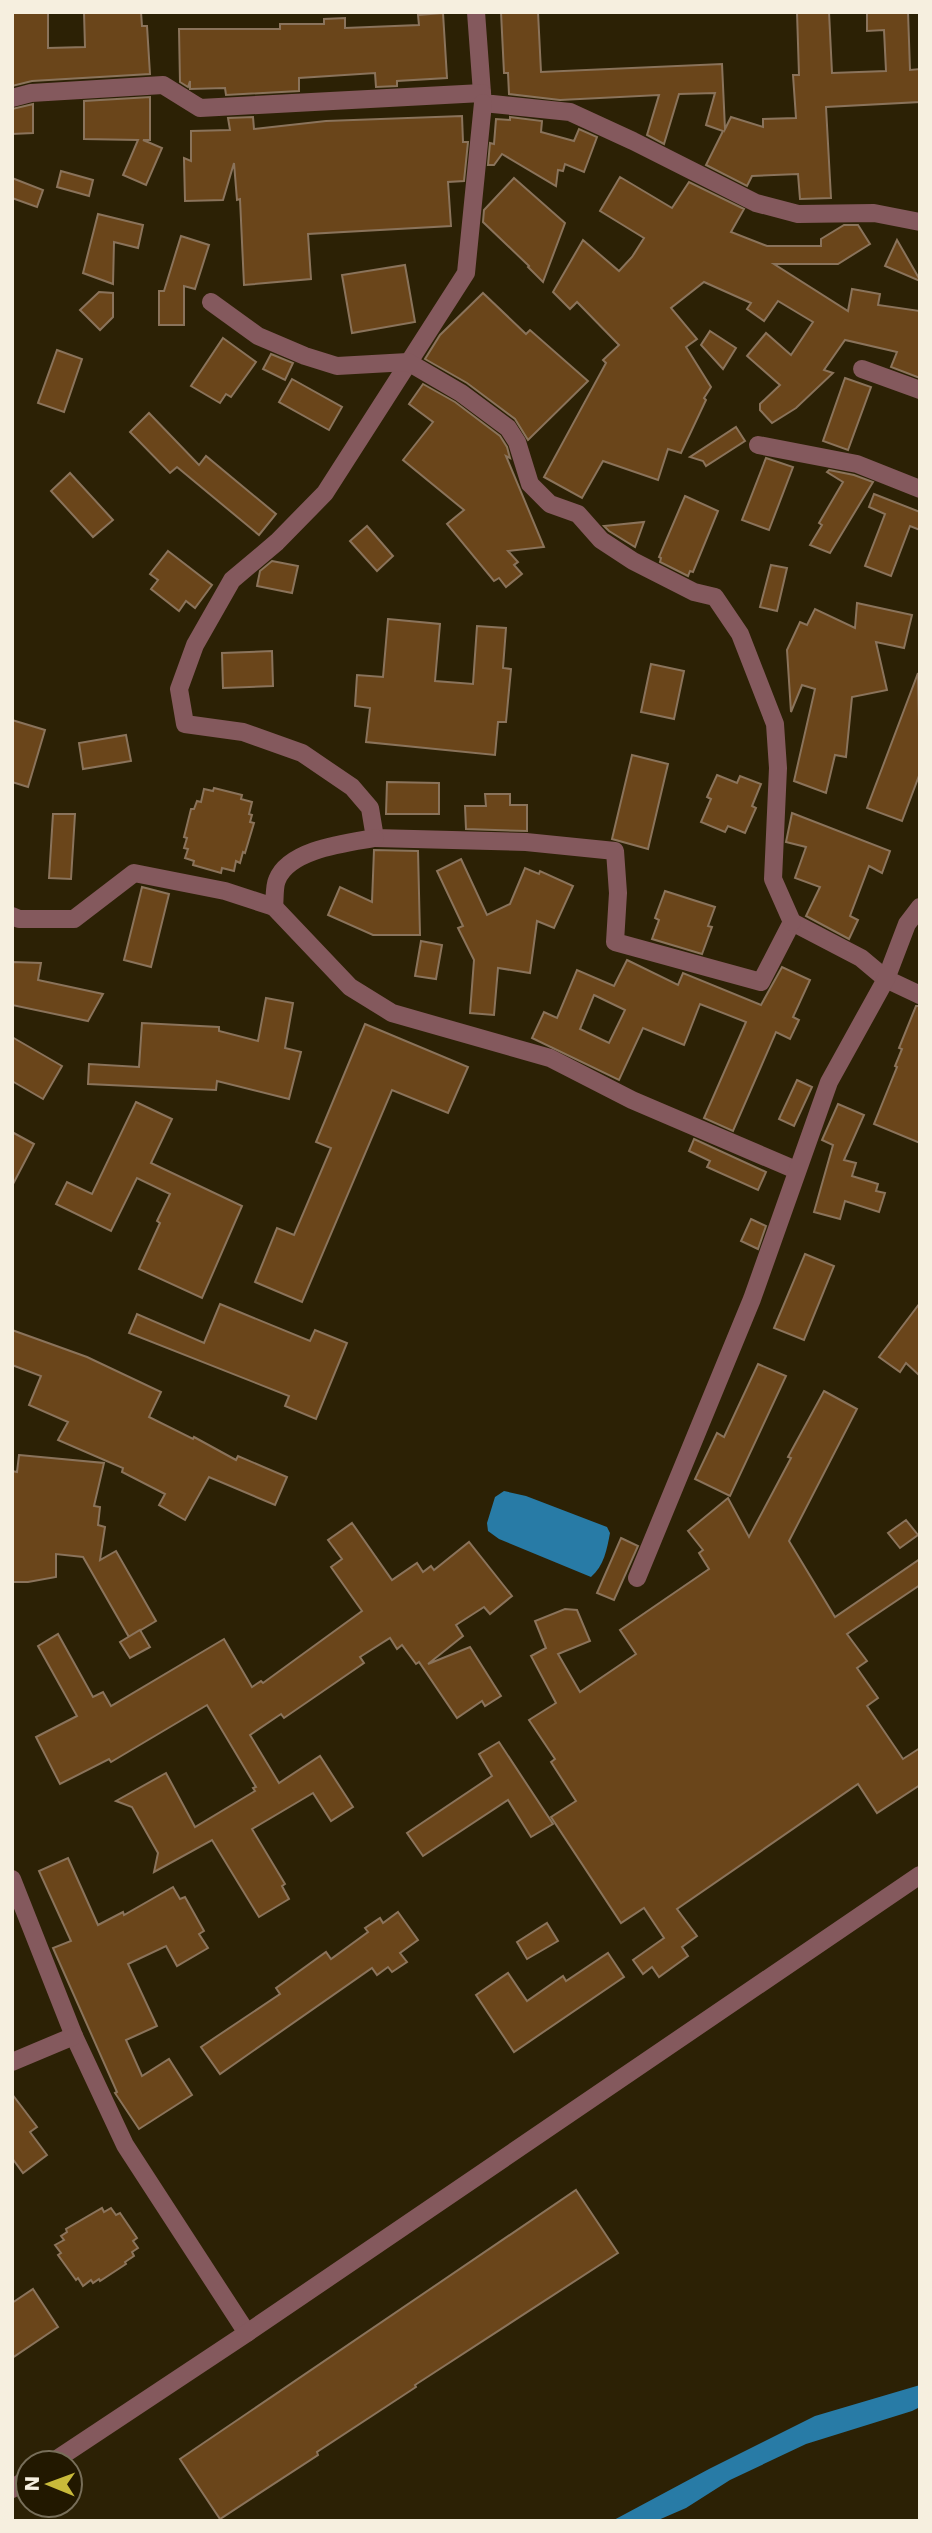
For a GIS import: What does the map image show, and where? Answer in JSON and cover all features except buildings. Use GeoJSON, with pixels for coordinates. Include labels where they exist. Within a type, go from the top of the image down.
{"type":"FeatureCollection","features":[{"type":"Feature","properties":{"kind":"street"},"geometry":{"type":"LineString","coordinates":[[375,838],[370,808],[352,787],[302,753],[243,732],[185,724],[179,689],[195,645],[232,580],[277,542],[325,493],[466,273],[483,98],[477,12]]}},
{"type":"Feature","properties":{"kind":"street"},"geometry":{"type":"LineString","coordinates":[[12,99],[31,93],[163,85],[200,108],[483,98],[570,112],[757,203],[787,212],[874,214],[920,222]]}},
{"type":"Feature","properties":{"kind":"street"},"geometry":{"type":"LineString","coordinates":[[211,302],[258,336],[305,356],[337,366],[408,362],[461,393],[508,428],[517,442],[530,484],[550,504],[578,514],[601,540],[633,561],[694,592],[715,597],[740,634],[775,724],[778,768],[773,879],[792,922],[861,958],[886,979],[920,995]]}},
{"type":"Feature","properties":{"kind":"street"},"geometry":{"type":"LineString","coordinates":[[862,369],[920,390]]}},
{"type":"Feature","properties":{"kind":"street"},"geometry":{"type":"LineString","coordinates":[[758,445],[857,464],[920,489]]}},
{"type":"Feature","properties":{"kind":"street"},"geometry":{"type":"LineString","coordinates":[[274,907],[277,879],[295,858],[340,844],[375,838],[526,842],[615,851],[618,893],[615,942],[761,982],[792,922]]}},
{"type":"Feature","properties":{"kind":"street"},"geometry":{"type":"LineString","coordinates":[[12,916],[19,919],[74,919],[134,873],[225,891],[274,907],[350,987],[391,1013],[550,1058],[632,1100],[796,1170]]}},
{"type":"Feature","properties":{"kind":"street"},"geometry":{"type":"LineString","coordinates":[[637,1578],[752,1298],[829,1082],[886,979],[907,925],[920,907]]}},
{"type":"Feature","properties":{"kind":"street"},"geometry":{"type":"LineString","coordinates":[[72,2449],[920,1875]]}},
{"type":"Feature","properties":{"kind":"street"},"geometry":{"type":"LineString","coordinates":[[12,1879],[74,2036],[125,2145],[247,2333]]}},
{"type":"Feature","properties":{"kind":"street"},"geometry":{"type":"LineString","coordinates":[[12,2063],[74,2036]]}},
{"type":"Feature","properties":{"kind":"water"},"geometry":{"type":"Polygon","coordinates":[[[504,1491],[526,1496],[607,1527],[610,1533],[606,1551],[595,1573],[591,1577],[499,1539],[488,1531],[487,1523],[495,1497],[504,1491]]]}},
{"type":"Feature","properties":{"kind":"water"},"geometry":{"type":"Polygon","coordinates":[[[920,2385],[920,2407],[912,2411],[806,2444],[730,2480],[686,2508],[656,2521],[612,2521],[815,2416],[920,2385]]]}}]}
